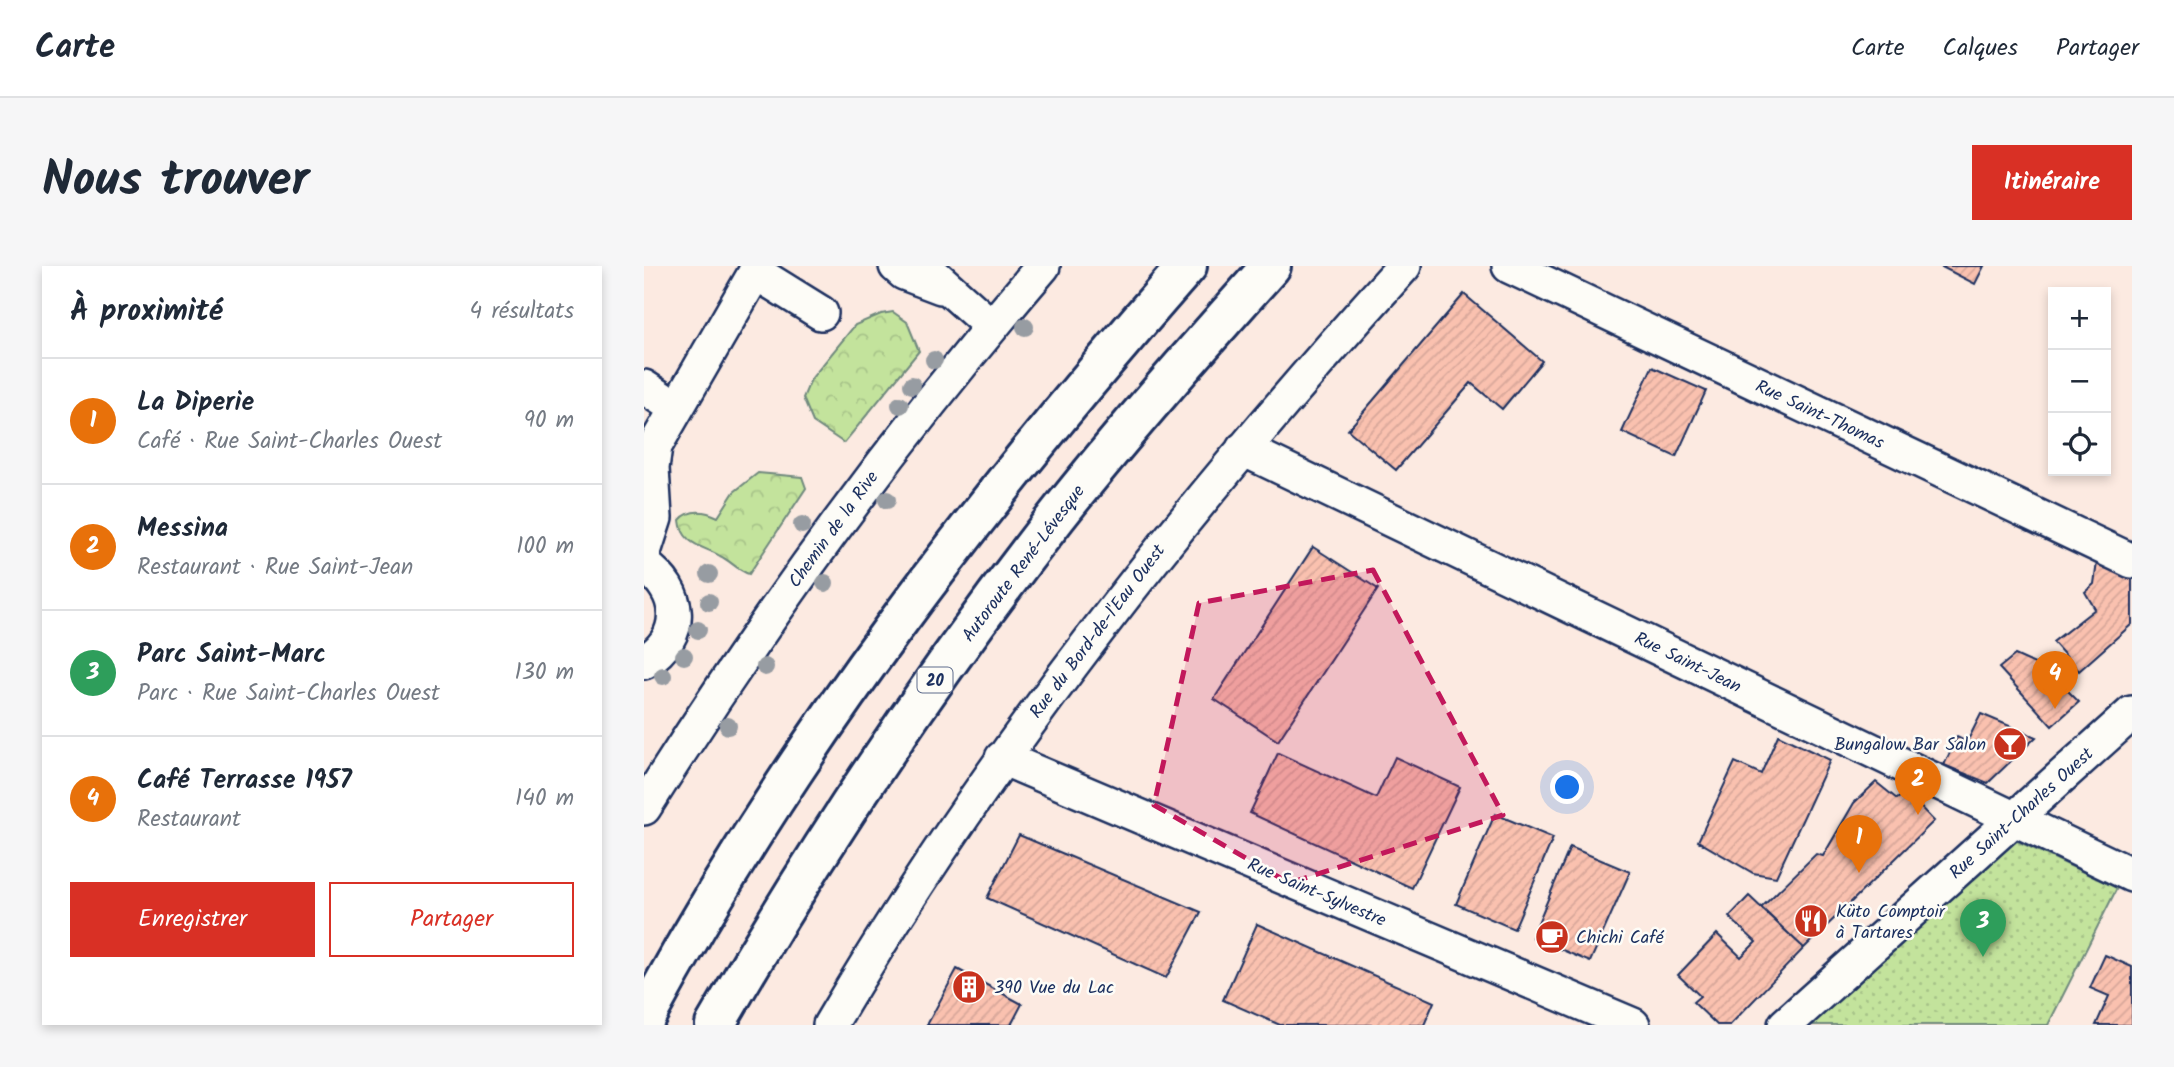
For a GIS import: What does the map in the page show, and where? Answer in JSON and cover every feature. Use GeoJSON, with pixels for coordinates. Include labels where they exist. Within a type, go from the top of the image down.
{"type":"FeatureCollection","features":[{"type":"Feature","properties":{"kind":"highway"},"geometry":{"type":"LineString","coordinates":[[644,1020],[777,799],[912,601],[1061,410],[1187,266]]}},
{"type":"Feature","properties":{"kind":"highway","name":"Autoroute René-Lévesque"},"geometry":{"type":"LineString","coordinates":[[715,1025],[828,838],[973,628],[1104,458],[1271,266]]}},
{"type":"Feature","properties":{"kind":"street"},"geometry":{"type":"LineString","coordinates":[[896,266],[904,273],[936,274],[991,326]]}},
{"type":"Feature","properties":{"kind":"street","name":"Chemin de la Rive"},"geometry":{"type":"LineString","coordinates":[[644,808],[718,692],[800,572],[897,443],[1043,266]]}},
{"type":"Feature","properties":{"kind":"street","name":"Rue du Bord-de-l'Eau Ouest"},"geometry":{"type":"LineString","coordinates":[[830,1025],[911,893],[1002,758],[1089,639],[1243,449],[1404,266]]}},
{"type":"Feature","properties":{"kind":"street","name":"Rue Saint-Thomas"},"geometry":{"type":"LineString","coordinates":[[1509,266],[2132,561]]}},
{"type":"Feature","properties":{"kind":"street"},"geometry":{"type":"LineString","coordinates":[[644,552],[655,518],[652,456],[676,408],[757,269],[821,313]]}},
{"type":"Feature","properties":{"kind":"street"},"geometry":{"type":"LineString","coordinates":[[644,387],[676,408]]}},
{"type":"Feature","properties":{"kind":"street","name":"Rue Saint-Jean"},"geometry":{"type":"LineString","coordinates":[[1243,449],[2132,875]]}},
{"type":"Feature","properties":{"kind":"street"},"geometry":{"type":"LineString","coordinates":[[644,565],[671,592],[676,615],[658,650],[644,662]]}},
{"type":"Feature","properties":{"kind":"street","name":"Rue Saint-Charles Ouest"},"geometry":{"type":"LineString","coordinates":[[1785,1025],[2132,713]]}},
{"type":"Feature","properties":{"kind":"street","name":"Rue Saint-Sylvestre"},"geometry":{"type":"LineString","coordinates":[[1002,758],[1633,1025]]}},
{"type":"Feature","properties":{"kind":"highlighted area"},"geometry":{"type":"Polygon","coordinates":[[[1373,570],[1503,815],[1289,883],[1154,805],[1199,603],[1373,570]]]}},
{"type":"Feature","properties":{"kind":"green space"},"geometry":{"type":"Polygon","coordinates":[[[893,312],[907,322],[919,351],[844,443],[813,422],[803,398],[811,379],[855,325],[893,312]]]}},
{"type":"Feature","properties":{"kind":"green space"},"geometry":{"type":"Polygon","coordinates":[[[758,473],[802,477],[806,488],[749,574],[689,540],[680,520],[688,514],[698,512],[718,517],[734,492],[758,473]]]}},
{"type":"Feature","properties":{"kind":"green space"},"geometry":{"type":"Polygon","coordinates":[[[2013,839],[2117,888],[2048,1025],[1808,1025],[2013,839]]]}},
{"type":"Feature","properties":{"kind":"building"},"geometry":{"type":"Polygon","coordinates":[[[1940,266],[1984,266],[1975,284],[1940,266]]]}},
{"type":"Feature","properties":{"kind":"building"},"geometry":{"type":"Polygon","coordinates":[[[1464,294],[1542,361],[1502,409],[1471,383],[1396,470],[1348,430],[1464,294]]]}},
{"type":"Feature","properties":{"kind":"building"},"geometry":{"type":"Polygon","coordinates":[[[1652,367],[1706,391],[1676,457],[1622,432],[1652,367]]]}},
{"type":"Feature","properties":{"kind":"building"},"geometry":{"type":"Polygon","coordinates":[[[1313,547],[1378,589],[1278,741],[1214,699],[1313,547]]]}},
{"type":"Feature","properties":{"kind":"building"},"geometry":{"type":"Polygon","coordinates":[[[2097,562],[2132,576],[2132,624],[2079,671],[2053,642],[2095,609],[2085,592],[2094,584],[2097,562]]]}},
{"type":"Feature","properties":{"kind":"building"},"geometry":{"type":"Polygon","coordinates":[[[2015,655],[2046,669],[2079,702],[2052,726],[1999,668],[2015,655]]]}},
{"type":"Feature","properties":{"kind":"building"},"geometry":{"type":"Polygon","coordinates":[[[1981,714],[2036,737],[1988,783],[1944,765],[1957,737],[1967,742],[1981,714]]]}},
{"type":"Feature","properties":{"kind":"building"},"geometry":{"type":"Polygon","coordinates":[[[1778,735],[1830,760],[1776,877],[1753,873],[1698,841],[1735,762],[1761,774],[1778,735]]]}},
{"type":"Feature","properties":{"kind":"building"},"geometry":{"type":"Polygon","coordinates":[[[1278,753],[1376,798],[1395,757],[1460,787],[1412,888],[1250,813],[1278,753]]]}},
{"type":"Feature","properties":{"kind":"building"},"geometry":{"type":"Polygon","coordinates":[[[1876,782],[1897,799],[1906,792],[1934,821],[1804,948],[1761,908],[1816,854],[1823,856],[1854,803],[1876,782]]]}},
{"type":"Feature","properties":{"kind":"building"},"geometry":{"type":"Polygon","coordinates":[[[1495,814],[1553,838],[1514,929],[1456,904],[1495,814]]]}},
{"type":"Feature","properties":{"kind":"building"},"geometry":{"type":"Polygon","coordinates":[[[1019,835],[1201,912],[1166,978],[987,898],[1019,835]]]}},
{"type":"Feature","properties":{"kind":"building"},"geometry":{"type":"Polygon","coordinates":[[[1570,847],[1630,872],[1590,962],[1532,937],[1570,847]]]}},
{"type":"Feature","properties":{"kind":"building"},"geometry":{"type":"Polygon","coordinates":[[[1749,896],[1804,948],[1730,1025],[1717,1025],[1693,1002],[1700,996],[1678,975],[1717,934],[1741,957],[1756,942],[1729,917],[1749,896]]]}},
{"type":"Feature","properties":{"kind":"building"},"geometry":{"type":"Polygon","coordinates":[[[1257,924],[1434,1002],[1424,1025],[1280,1025],[1223,1000],[1257,924]]]}},
{"type":"Feature","properties":{"kind":"building"},"geometry":{"type":"Polygon","coordinates":[[[2105,955],[2132,967],[2132,1025],[2096,1025],[2109,996],[2090,988],[2105,955]]]}},
{"type":"Feature","properties":{"kind":"building","name":"390 Vue du Lac"},"geometry":{"type":"Polygon","coordinates":[[[957,969],[1022,1004],[1011,1025],[927,1025],[957,969]]]}},
{"type":"Feature","properties":{"kind":"place","name":"Café Terrasse 1957"},"geometry":{"type":"Point","coordinates":[2055,709]}},
{"type":"Feature","properties":{"kind":"place","name":"Bungalow Bar Salon"},"geometry":{"type":"Point","coordinates":[2010,744]}},
{"type":"Feature","properties":{"kind":"place","name":"Messina"},"geometry":{"type":"Point","coordinates":[1918,815]}},
{"type":"Feature","properties":{"kind":"place","name":"La Diperie"},"geometry":{"type":"Point","coordinates":[1859,873]}},
{"type":"Feature","properties":{"kind":"place","name":"Küto Comptoir à Tartares"},"geometry":{"type":"Point","coordinates":[1811,921]}},
{"type":"Feature","properties":{"kind":"place","name":"Chichi Café"},"geometry":{"type":"Point","coordinates":[1552,937]}},
{"type":"Feature","properties":{"kind":"place","name":"Parc Saint-Marc"},"geometry":{"type":"Point","coordinates":[1983,957]}},
{"type":"Feature","properties":{"kind":"place","name":"390 Vue du Lac"},"geometry":{"type":"Point","coordinates":[969,987]}}]}
